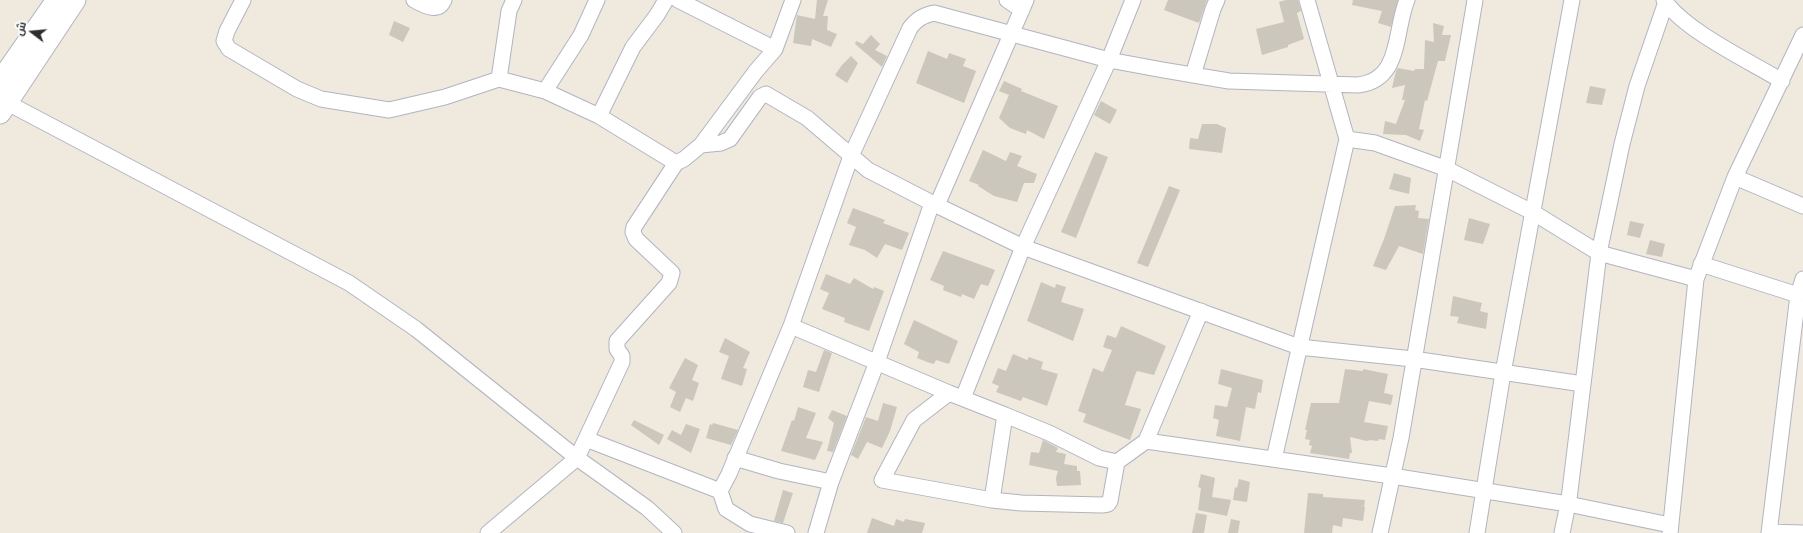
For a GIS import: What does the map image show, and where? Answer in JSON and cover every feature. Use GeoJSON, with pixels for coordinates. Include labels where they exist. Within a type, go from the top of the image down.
{"type":"FeatureCollection","features":[{"type":"Feature","properties":{"kind":"street"},"geometry":{"type":"LineString","coordinates":[[0,82],[57,0]]}},
{"type":"Feature","properties":{"kind":"street"},"geometry":{"type":"LineString","coordinates":[[75,0],[51,38],[2,104],[349,283],[416,329],[577,458],[647,508],[674,533]]}},
{"type":"Feature","properties":{"kind":"street"},"geometry":{"type":"LineString","coordinates":[[243,0],[227,31],[224,41],[229,49],[297,89],[320,99],[389,110],[445,97],[499,79],[545,91],[599,116],[676,163]]}},
{"type":"Feature","properties":{"kind":"street"},"geometry":{"type":"LineString","coordinates":[[414,0],[427,7],[434,8],[439,7],[444,0]]}},
{"type":"Feature","properties":{"kind":"street"},"geometry":{"type":"LineString","coordinates":[[499,79],[509,11],[514,0]]}},
{"type":"Feature","properties":{"kind":"street"},"geometry":{"type":"LineString","coordinates":[[545,91],[581,35],[597,0]]}},
{"type":"Feature","properties":{"kind":"street"},"geometry":{"type":"LineString","coordinates":[[599,116],[633,47],[657,15],[666,0]]}},
{"type":"Feature","properties":{"kind":"street"},"geometry":{"type":"LineString","coordinates":[[678,0],[695,4],[775,49]]}},
{"type":"Feature","properties":{"kind":"street"},"geometry":{"type":"LineString","coordinates":[[488,533],[577,458],[622,362],[622,356],[617,349],[617,341],[669,283],[672,277],[672,273],[636,239],[633,232],[634,226],[676,163],[684,159],[701,145],[756,71],[775,49],[793,0]]}},
{"type":"Feature","properties":{"kind":"street"},"geometry":{"type":"LineString","coordinates":[[816,533],[831,482],[878,362],[934,204],[1012,35],[1024,5],[1007,0]]}},
{"type":"Feature","properties":{"kind":"street"},"geometry":{"type":"LineString","coordinates":[[1133,0],[1109,60],[956,396],[914,420],[882,480],[992,500],[1021,503],[1108,504],[1110,501],[1117,462],[1146,441],[1201,312]]}},
{"type":"Feature","properties":{"kind":"street"},"geometry":{"type":"LineString","coordinates":[[1193,75],[1213,9],[1218,0]]}},
{"type":"Feature","properties":{"kind":"street"},"geometry":{"type":"LineString","coordinates":[[1274,460],[1347,139],[1307,0]]}},
{"type":"Feature","properties":{"kind":"street"},"geometry":{"type":"LineString","coordinates":[[787,533],[750,524],[726,509],[720,491],[791,326],[851,156],[910,28],[917,20],[924,15],[934,14],[1109,60],[1229,81],[1364,85],[1385,71],[1394,56],[1407,0]]}},
{"type":"Feature","properties":{"kind":"street"},"geometry":{"type":"LineString","coordinates":[[1380,533],[1401,438],[1413,359],[1475,0]]}},
{"type":"Feature","properties":{"kind":"street"},"geometry":{"type":"LineString","coordinates":[[1478,533],[1503,373],[1534,213],[1572,0]]}},
{"type":"Feature","properties":{"kind":"street"},"geometry":{"type":"LineString","coordinates":[[1562,533],[1568,504],[1599,253],[1622,144],[1637,86],[1665,1],[1699,32],[1782,81]]}},
{"type":"Feature","properties":{"kind":"street"},"geometry":{"type":"LineString","coordinates":[[1146,441],[1392,476],[1568,504],[1670,529],[1696,279],[1735,177],[1803,35]]}},
{"type":"Feature","properties":{"kind":"street"},"geometry":{"type":"LineString","coordinates":[[701,145],[721,143],[730,140],[760,97],[766,94],[807,118],[868,170],[1023,247],[1299,347],[1413,359],[1583,384]]}},
{"type":"Feature","properties":{"kind":"street"},"geometry":{"type":"LineString","coordinates":[[1347,139],[1375,143],[1447,169],[1534,213],[1599,253],[1696,279]]}},
{"type":"Feature","properties":{"kind":"street"},"geometry":{"type":"LineString","coordinates":[[1735,177],[1803,206]]}},
{"type":"Feature","properties":{"kind":"street"},"geometry":{"type":"LineString","coordinates":[[1701,264],[1798,295]]}},
{"type":"Feature","properties":{"kind":"street"},"geometry":{"type":"LineString","coordinates":[[1803,279],[1798,295],[1769,533],[1803,532]]}},
{"type":"Feature","properties":{"kind":"street"},"geometry":{"type":"LineString","coordinates":[[791,326],[956,396],[1049,433],[1099,458],[1117,462]]}},
{"type":"Feature","properties":{"kind":"street"},"geometry":{"type":"LineString","coordinates":[[992,500],[1005,415]]}},
{"type":"Feature","properties":{"kind":"street"},"geometry":{"type":"LineString","coordinates":[[586,439],[720,491]]}},
{"type":"Feature","properties":{"kind":"street"},"geometry":{"type":"LineString","coordinates":[[735,458],[831,482]]}},
{"type":"Feature","properties":{"kind":"building"},"geometry":{"type":"Polygon","coordinates":[[[817,0],[828,0],[823,16],[828,16],[827,30],[837,34],[831,47],[812,39],[811,46],[793,43],[797,15],[815,19],[817,0]]]}},
{"type":"Feature","properties":{"kind":"building"},"geometry":{"type":"Polygon","coordinates":[[[1168,0],[1207,0],[1199,23],[1164,10],[1168,0]]]}},
{"type":"Feature","properties":{"kind":"building"},"geometry":{"type":"Polygon","coordinates":[[[1286,0],[1298,0],[1301,11],[1297,13],[1304,39],[1288,45],[1288,47],[1262,55],[1256,29],[1284,22],[1279,2],[1286,0]]]}},
{"type":"Feature","properties":{"kind":"building"},"geometry":{"type":"Polygon","coordinates":[[[1353,0],[1398,0],[1391,27],[1378,23],[1382,11],[1352,5],[1353,0]]]}},
{"type":"Feature","properties":{"kind":"building"},"geometry":{"type":"Polygon","coordinates":[[[394,21],[410,28],[403,42],[389,35],[394,21]]]}},
{"type":"Feature","properties":{"kind":"building"},"geometry":{"type":"Polygon","coordinates":[[[1433,23],[1444,26],[1442,35],[1451,35],[1445,61],[1438,61],[1427,101],[1425,100],[1419,129],[1424,130],[1420,141],[1406,135],[1383,134],[1385,121],[1396,124],[1405,100],[1402,100],[1405,85],[1392,88],[1396,71],[1398,68],[1414,71],[1415,69],[1424,69],[1425,40],[1434,42],[1433,23]]]}},
{"type":"Feature","properties":{"kind":"building"},"geometry":{"type":"Polygon","coordinates":[[[871,35],[880,44],[875,50],[887,56],[882,67],[855,44],[856,41],[863,44],[871,35]]]}},
{"type":"Feature","properties":{"kind":"building"},"geometry":{"type":"Polygon","coordinates":[[[928,51],[947,59],[949,53],[966,59],[963,66],[976,71],[964,103],[916,83],[928,51]]]}},
{"type":"Feature","properties":{"kind":"building"},"geometry":{"type":"Polygon","coordinates":[[[851,56],[858,63],[847,83],[835,75],[851,56]]]}},
{"type":"Feature","properties":{"kind":"building"},"geometry":{"type":"Polygon","coordinates":[[[1004,81],[1022,89],[1021,91],[1058,106],[1044,139],[1027,130],[1026,134],[1010,128],[999,118],[1009,95],[999,91],[1004,81]]]}},
{"type":"Feature","properties":{"kind":"building"},"geometry":{"type":"Polygon","coordinates":[[[1590,86],[1606,89],[1602,105],[1586,103],[1590,86]]]}},
{"type":"Feature","properties":{"kind":"building"},"geometry":{"type":"Polygon","coordinates":[[[1101,101],[1117,110],[1110,124],[1094,115],[1101,101]]]}},
{"type":"Feature","properties":{"kind":"building"},"geometry":{"type":"Polygon","coordinates":[[[1202,124],[1217,124],[1226,128],[1222,153],[1189,149],[1190,138],[1198,139],[1202,124]]]}},
{"type":"Feature","properties":{"kind":"building"},"geometry":{"type":"Polygon","coordinates":[[[983,150],[1006,161],[1010,152],[1022,156],[1017,166],[1037,174],[1034,183],[1024,183],[1017,202],[994,196],[978,186],[979,185],[969,181],[983,150]]]}},
{"type":"Feature","properties":{"kind":"building"},"geometry":{"type":"Polygon","coordinates":[[[1095,152],[1108,157],[1076,238],[1061,232],[1095,152]]]}},
{"type":"Feature","properties":{"kind":"building"},"geometry":{"type":"Polygon","coordinates":[[[1394,173],[1411,178],[1409,194],[1389,189],[1394,173]]]}},
{"type":"Feature","properties":{"kind":"building"},"geometry":{"type":"Polygon","coordinates":[[[1169,186],[1180,190],[1148,267],[1137,263],[1169,186]]]}},
{"type":"Feature","properties":{"kind":"building"},"geometry":{"type":"Polygon","coordinates":[[[1416,205],[1415,210],[1419,211],[1418,218],[1429,219],[1423,254],[1399,246],[1386,270],[1373,266],[1395,206],[1416,205]]]}},
{"type":"Feature","properties":{"kind":"building"},"geometry":{"type":"Polygon","coordinates":[[[853,208],[885,220],[883,223],[909,233],[902,250],[885,244],[877,258],[865,250],[849,245],[856,227],[847,223],[853,208]]]}},
{"type":"Feature","properties":{"kind":"building"},"geometry":{"type":"Polygon","coordinates":[[[1469,218],[1490,224],[1483,244],[1464,240],[1469,218]]]}},
{"type":"Feature","properties":{"kind":"building"},"geometry":{"type":"Polygon","coordinates":[[[1630,221],[1644,224],[1640,238],[1627,235],[1630,221]]]}},
{"type":"Feature","properties":{"kind":"building"},"geometry":{"type":"Polygon","coordinates":[[[1650,240],[1665,244],[1662,257],[1646,254],[1650,240]]]}},
{"type":"Feature","properties":{"kind":"building"},"geometry":{"type":"Polygon","coordinates":[[[943,251],[995,270],[988,286],[981,284],[974,299],[962,294],[961,297],[943,290],[944,286],[930,280],[943,251]]]}},
{"type":"Feature","properties":{"kind":"building"},"geometry":{"type":"Polygon","coordinates":[[[826,274],[850,284],[854,278],[873,289],[874,287],[884,291],[869,331],[844,322],[845,318],[822,309],[829,293],[820,289],[826,274]]]}},
{"type":"Feature","properties":{"kind":"building"},"geometry":{"type":"Polygon","coordinates":[[[1041,282],[1055,288],[1056,284],[1066,287],[1061,302],[1084,309],[1073,341],[1027,321],[1041,282]]]}},
{"type":"Feature","properties":{"kind":"building"},"geometry":{"type":"Polygon","coordinates":[[[1453,296],[1482,303],[1480,311],[1488,313],[1486,329],[1457,323],[1459,317],[1450,316],[1453,296]]]}},
{"type":"Feature","properties":{"kind":"building"},"geometry":{"type":"Polygon","coordinates":[[[914,320],[958,341],[949,364],[936,360],[934,364],[917,358],[919,352],[904,344],[914,320]]]}},
{"type":"Feature","properties":{"kind":"building"},"geometry":{"type":"Polygon","coordinates":[[[1121,326],[1166,346],[1154,375],[1137,371],[1135,375],[1125,405],[1141,409],[1130,440],[1083,422],[1086,414],[1078,411],[1093,368],[1103,372],[1112,350],[1103,347],[1107,335],[1116,338],[1121,326]]]}},
{"type":"Feature","properties":{"kind":"building"},"geometry":{"type":"Polygon","coordinates":[[[725,338],[750,352],[743,368],[747,369],[742,386],[721,379],[729,356],[719,352],[725,338]]]}},
{"type":"Feature","properties":{"kind":"building"},"geometry":{"type":"Polygon","coordinates":[[[824,350],[832,353],[819,392],[803,387],[808,370],[816,372],[824,350]]]}},
{"type":"Feature","properties":{"kind":"building"},"geometry":{"type":"Polygon","coordinates":[[[1013,354],[1027,360],[1029,357],[1043,362],[1041,369],[1058,374],[1047,406],[1023,397],[1021,401],[996,392],[999,386],[992,383],[998,368],[1006,371],[1013,354]]]}},
{"type":"Feature","properties":{"kind":"building"},"geometry":{"type":"Polygon","coordinates":[[[685,358],[698,365],[692,380],[699,383],[693,401],[686,398],[680,412],[670,407],[676,392],[669,388],[685,358]]]}},
{"type":"Feature","properties":{"kind":"building"},"geometry":{"type":"Polygon","coordinates":[[[1221,369],[1263,380],[1261,393],[1258,392],[1255,409],[1246,407],[1240,441],[1216,436],[1219,420],[1213,418],[1215,405],[1227,407],[1232,388],[1218,384],[1221,369]]]}},
{"type":"Feature","properties":{"kind":"building"},"geometry":{"type":"Polygon","coordinates":[[[1345,369],[1363,371],[1363,369],[1388,374],[1384,393],[1393,395],[1391,405],[1369,401],[1364,422],[1388,426],[1385,440],[1379,439],[1378,441],[1367,441],[1350,437],[1352,453],[1350,453],[1349,459],[1310,453],[1312,446],[1309,445],[1310,440],[1305,439],[1307,430],[1305,430],[1311,403],[1339,403],[1345,369]]]}},
{"type":"Feature","properties":{"kind":"building"},"geometry":{"type":"Polygon","coordinates":[[[883,403],[897,407],[890,431],[882,448],[867,442],[858,459],[851,455],[866,417],[878,421],[883,403]]]}},
{"type":"Feature","properties":{"kind":"building"},"geometry":{"type":"Polygon","coordinates":[[[798,407],[816,413],[806,438],[823,442],[815,460],[781,451],[792,420],[794,421],[798,407]]]}},
{"type":"Feature","properties":{"kind":"building"},"geometry":{"type":"Polygon","coordinates":[[[832,410],[847,416],[833,452],[827,451],[834,423],[828,418],[832,410]]]}},
{"type":"Feature","properties":{"kind":"building"},"geometry":{"type":"Polygon","coordinates":[[[634,420],[664,435],[659,445],[631,425],[634,420]]]}},
{"type":"Feature","properties":{"kind":"building"},"geometry":{"type":"Polygon","coordinates":[[[713,423],[738,430],[731,445],[706,438],[710,424],[712,425],[713,423]]]}},
{"type":"Feature","properties":{"kind":"building"},"geometry":{"type":"Polygon","coordinates":[[[686,424],[700,429],[691,453],[667,439],[672,430],[681,435],[686,424]]]}},
{"type":"Feature","properties":{"kind":"building"},"geometry":{"type":"Polygon","coordinates":[[[1043,440],[1058,448],[1056,452],[1066,454],[1064,464],[1077,466],[1077,471],[1080,471],[1081,485],[1057,486],[1056,478],[1058,471],[1029,465],[1031,452],[1039,453],[1043,440]]]}},
{"type":"Feature","properties":{"kind":"building"},"geometry":{"type":"Polygon","coordinates":[[[1201,474],[1215,478],[1212,497],[1231,500],[1227,516],[1198,510],[1201,488],[1198,487],[1201,474]]]}},
{"type":"Feature","properties":{"kind":"building"},"geometry":{"type":"Polygon","coordinates":[[[1239,479],[1250,482],[1247,502],[1233,500],[1235,487],[1237,488],[1239,479]]]}},
{"type":"Feature","properties":{"kind":"building"},"geometry":{"type":"Polygon","coordinates":[[[783,490],[793,493],[783,523],[774,521],[783,490]]]}},
{"type":"Feature","properties":{"kind":"building"},"geometry":{"type":"Polygon","coordinates":[[[1308,493],[1323,494],[1323,497],[1365,500],[1363,521],[1343,518],[1342,527],[1333,525],[1332,533],[1304,533],[1308,493]]]}},
{"type":"Feature","properties":{"kind":"building"},"geometry":{"type":"Polygon","coordinates":[[[1196,513],[1207,515],[1204,533],[1192,533],[1196,513]]]}},
{"type":"Feature","properties":{"kind":"building"},"geometry":{"type":"Polygon","coordinates":[[[872,518],[894,526],[896,519],[904,522],[905,519],[925,523],[922,533],[867,533],[872,518]]]}},
{"type":"Feature","properties":{"kind":"building"},"geometry":{"type":"Polygon","coordinates":[[[1231,519],[1240,521],[1238,533],[1228,533],[1231,519]]]}}]}
